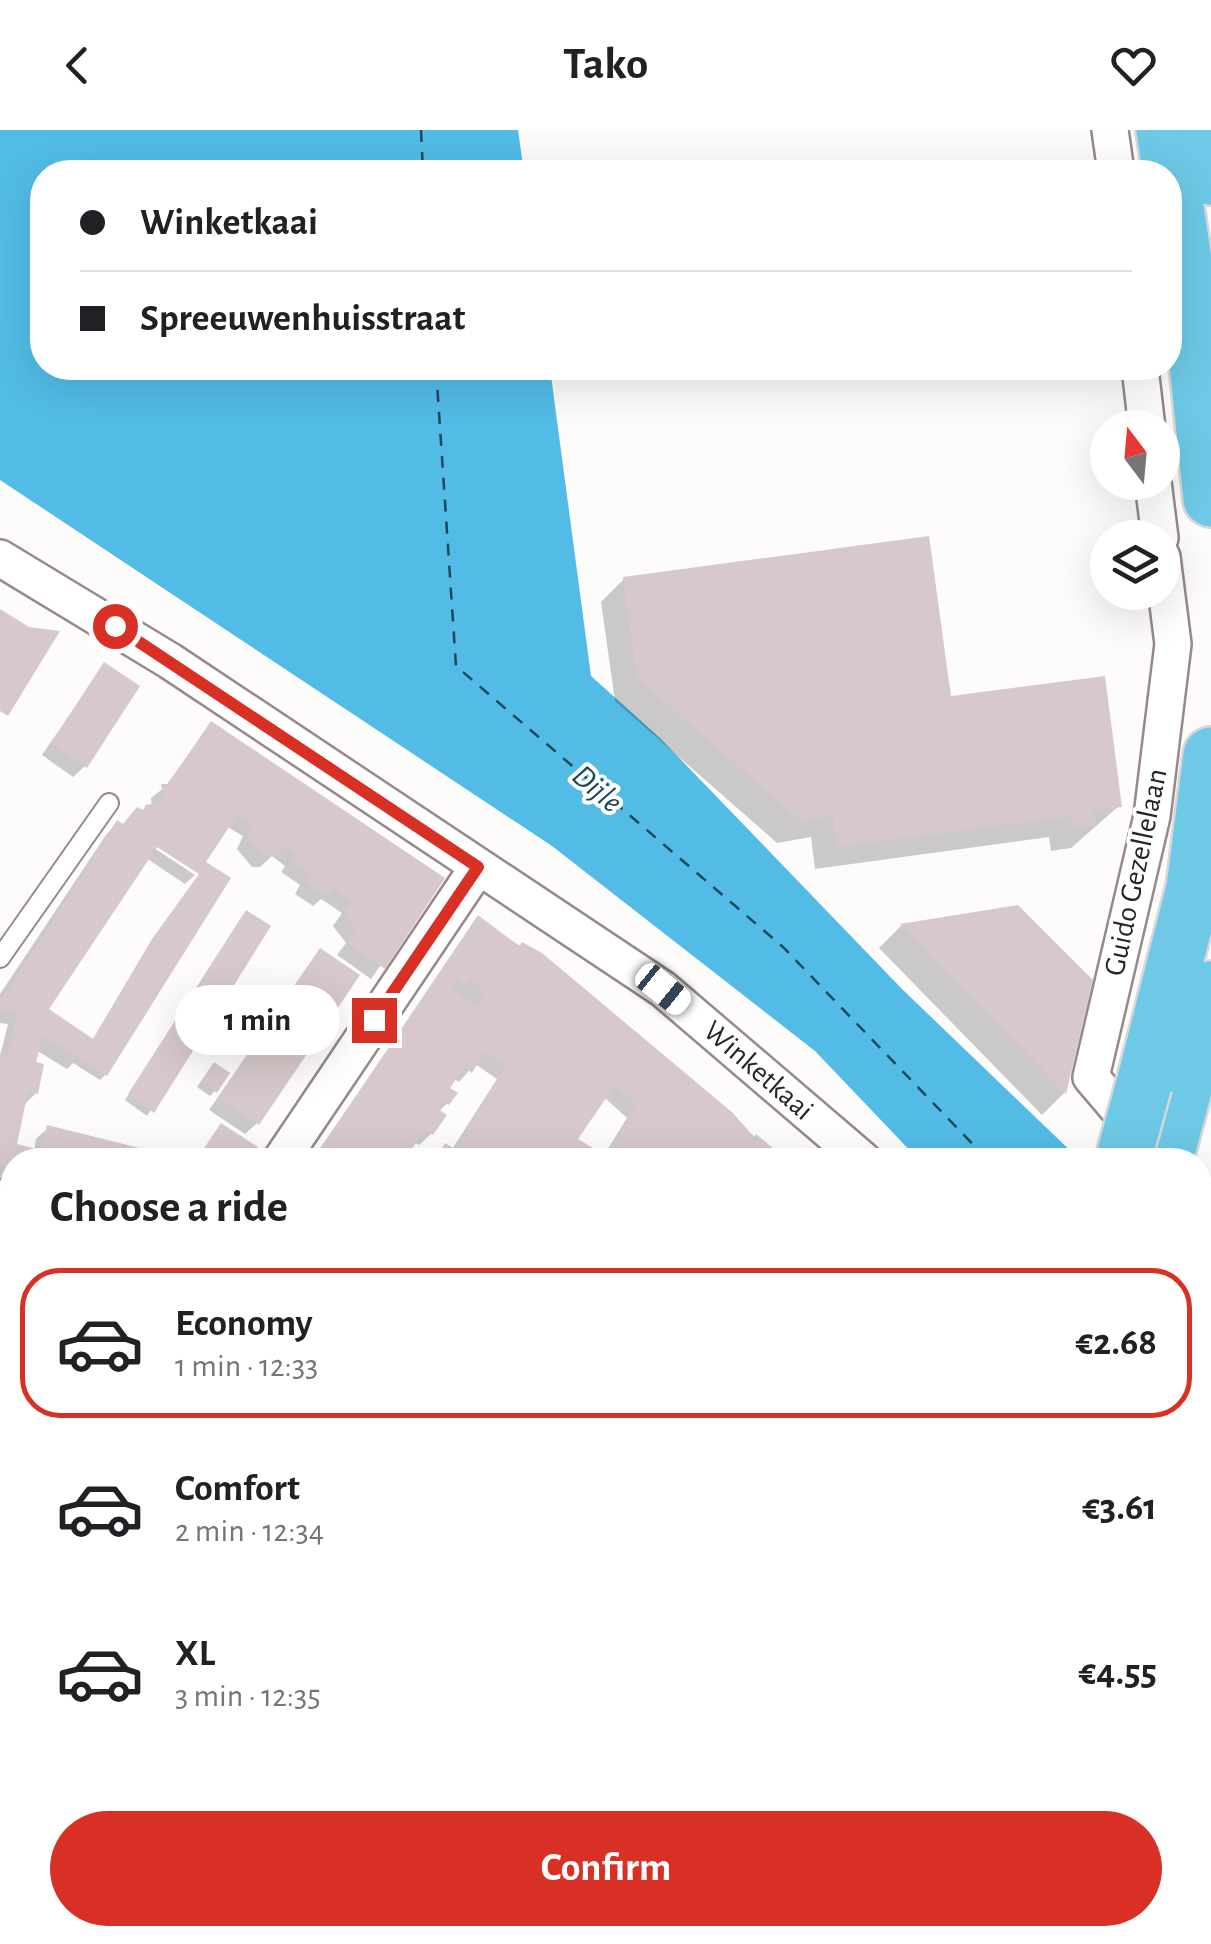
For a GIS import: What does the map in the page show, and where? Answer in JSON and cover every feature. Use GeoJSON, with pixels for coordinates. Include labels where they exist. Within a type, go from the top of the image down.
{"type":"FeatureCollection","features":[{"type":"Feature","properties":{"kind":"main road"},"geometry":{"type":"LineString","coordinates":[[1164,130],[1169,160]]}},
{"type":"Feature","properties":{"kind":"main road"},"geometry":{"type":"LineString","coordinates":[[1206,130],[1211,177]]}},
{"type":"Feature","properties":{"kind":"main road"},"geometry":{"type":"LineString","coordinates":[[1182,247],[1211,499]]}},
{"type":"Feature","properties":{"kind":"main road","name":"Guido Gezellelaan"},"geometry":{"type":"LineString","coordinates":[[1161,1132],[1211,755]]}},
{"type":"Feature","properties":{"kind":"main road"},"geometry":{"type":"LineString","coordinates":[[1139,1148],[1161,1132],[1211,989]]}},
{"type":"Feature","properties":{"kind":"street"},"geometry":{"type":"LineString","coordinates":[[1110,130],[1114,160]]}},
{"type":"Feature","properties":{"kind":"street"},"geometry":{"type":"LineString","coordinates":[[1141,380],[1145,410]]}},
{"type":"Feature","properties":{"kind":"street","name":"Winketkaai"},"geometry":{"type":"LineString","coordinates":[[0,558],[154,651],[663,989],[848,1148]]}},
{"type":"Feature","properties":{"kind":"street","name":"Guido Gezellelaan"},"geometry":{"type":"LineString","coordinates":[[1161,1132],[1091,1077],[1152,816],[1173,644],[1169,610]]}},
{"type":"Feature","properties":{"kind":"street"},"geometry":{"type":"LineString","coordinates":[[289,1148],[478,867]]}},
{"type":"Feature","properties":{"kind":"lane"},"geometry":{"type":"LineString","coordinates":[[0,958],[109,804]]}},
{"type":"Feature","properties":{"kind":"water","name":"Dijle"},"geometry":{"type":"Polygon","coordinates":[[[0,130],[518,130],[522,160],[30,160],[30,380],[552,380],[591,676],[660,738],[902,989],[1068,1148],[908,1148],[815,1051],[552,846],[0,480],[0,130]]]}},
{"type":"Feature","properties":{"kind":"building"},"geometry":{"type":"Polygon","coordinates":[[[929,536],[951,696],[1105,676],[1122,807],[1094,810],[1096,826],[1073,829],[1072,816],[837,847],[833,816],[801,821],[637,678],[623,577],[929,536]]]}},
{"type":"Feature","properties":{"kind":"building"},"geometry":{"type":"Polygon","coordinates":[[[0,609],[29,627],[60,631],[8,716],[0,711],[0,609]]]}},
{"type":"Feature","properties":{"kind":"building"},"geometry":{"type":"Polygon","coordinates":[[[104,662],[140,686],[87,768],[51,743],[104,662]]]}},
{"type":"Feature","properties":{"kind":"building"},"geometry":{"type":"Polygon","coordinates":[[[211,721],[445,878],[385,969],[347,943],[356,930],[343,913],[352,901],[334,889],[327,896],[304,882],[310,873],[290,860],[295,854],[285,847],[274,857],[263,856],[247,836],[252,824],[237,815],[206,862],[231,878],[107,1076],[43,1036],[36,1062],[44,1064],[38,1094],[28,1092],[17,1144],[33,1148],[0,1148],[0,1053],[8,1056],[18,1013],[0,1010],[0,1002],[117,820],[123,824],[137,807],[143,810],[146,805],[164,801],[161,784],[168,784],[211,721]],[[157,847],[49,1009],[93,1039],[152,939],[199,874],[157,847]]]}},
{"type":"Feature","properties":{"kind":"building"},"geometry":{"type":"Polygon","coordinates":[[[1018,905],[1093,980],[1066,1094],[900,924],[1018,905]]]}},
{"type":"Feature","properties":{"kind":"building"},"geometry":{"type":"Polygon","coordinates":[[[246,910],[271,926],[154,1113],[128,1094],[246,910]]]}},
{"type":"Feature","properties":{"kind":"building"},"geometry":{"type":"Polygon","coordinates":[[[478,915],[519,946],[522,942],[542,953],[733,1113],[754,1137],[756,1134],[773,1148],[611,1148],[637,1105],[615,1085],[578,1139],[593,1148],[456,1148],[506,1066],[485,1052],[472,1073],[464,1067],[450,1088],[458,1093],[449,1105],[442,1100],[438,1109],[447,1115],[433,1135],[425,1130],[412,1148],[321,1148],[478,915]],[[457,979],[452,988],[476,1006],[485,993],[471,979],[464,985],[457,979]]]}},
{"type":"Feature","properties":{"kind":"building"},"geometry":{"type":"Polygon","coordinates":[[[320,948],[360,975],[259,1125],[218,1097],[320,948]]]}},
{"type":"Feature","properties":{"kind":"building"},"geometry":{"type":"Polygon","coordinates":[[[246,1012],[263,1023],[247,1048],[230,1037],[246,1012]]]}},
{"type":"Feature","properties":{"kind":"building"},"geometry":{"type":"Polygon","coordinates":[[[214,1062],[230,1073],[217,1093],[201,1081],[214,1062]]]}},
{"type":"Feature","properties":{"kind":"building"},"geometry":{"type":"Polygon","coordinates":[[[221,1123],[258,1147],[257,1148],[204,1148],[221,1123]]]}},
{"type":"Feature","properties":{"kind":"building"},"geometry":{"type":"Polygon","coordinates":[[[47,1125],[140,1148],[41,1148],[47,1125]]]}},
{"type":"Feature","properties":{"kind":"ferry route"},"geometry":{"type":"LineString","coordinates":[[421,130],[422,160]]}},
{"type":"Feature","properties":{"kind":"ferry route"},"geometry":{"type":"LineString","coordinates":[[437,380],[456,666],[783,947],[976,1148]]}},
{"type":"Feature","properties":{"kind":"route"},"geometry":{"type":"LineString","coordinates":[[115,626],[478,867],[374,1020]]}}]}
